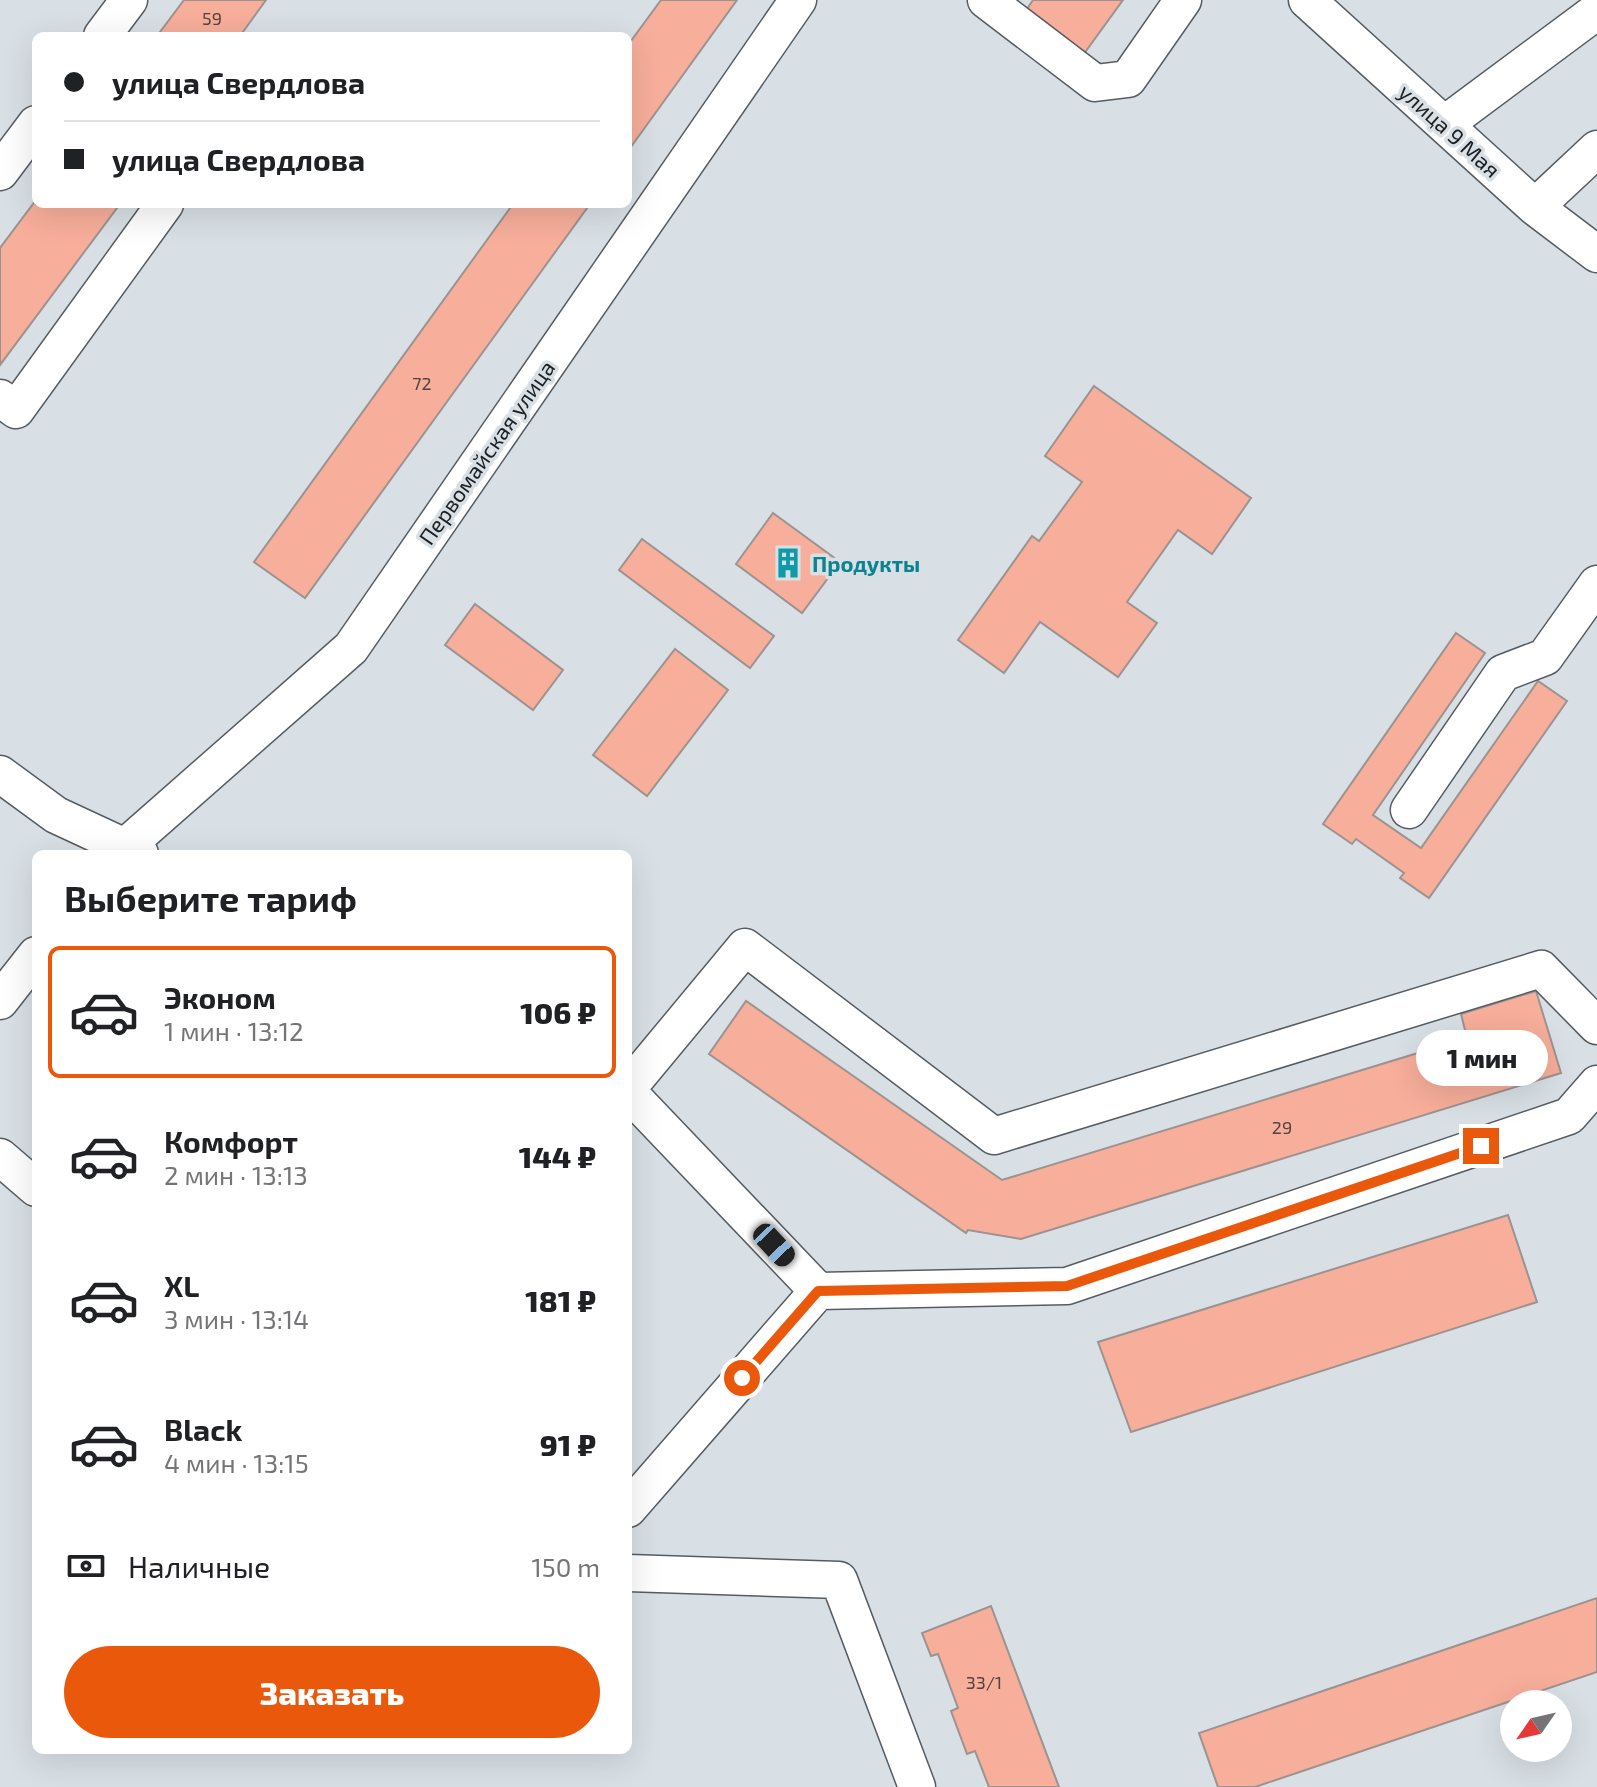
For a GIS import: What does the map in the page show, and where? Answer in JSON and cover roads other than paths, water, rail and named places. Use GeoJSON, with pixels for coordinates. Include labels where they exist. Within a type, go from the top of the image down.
{"type":"FeatureCollection","features":[{"type":"Feature","properties":{"kind":"street"},"geometry":{"type":"LineString","coordinates":[[105,32],[129,0]]}},
{"type":"Feature","properties":{"kind":"street","name":"Первомайская улица"},"geometry":{"type":"LineString","coordinates":[[128,850],[351,648],[798,0]]}},
{"type":"Feature","properties":{"kind":"street"},"geometry":{"type":"LineString","coordinates":[[986,0],[1095,83],[1128,79],[1183,0]]}},
{"type":"Feature","properties":{"kind":"street","name":"улица 9 Мая"},"geometry":{"type":"LineString","coordinates":[[1307,0],[1535,207],[1597,254]]}},
{"type":"Feature","properties":{"kind":"street"},"geometry":{"type":"LineString","coordinates":[[1445,124],[1577,14]]}},
{"type":"Feature","properties":{"kind":"street"},"geometry":{"type":"LineString","coordinates":[[0,172],[32,129]]}},
{"type":"Feature","properties":{"kind":"street"},"geometry":{"type":"LineString","coordinates":[[1535,207],[1597,149]]}},
{"type":"Feature","properties":{"kind":"street"},"geometry":{"type":"LineString","coordinates":[[0,398],[16,410],[162,208]]}},
{"type":"Feature","properties":{"kind":"street"},"geometry":{"type":"LineString","coordinates":[[1409,810],[1503,673],[1545,657],[1597,584]]}},
{"type":"Feature","properties":{"kind":"street"},"geometry":{"type":"LineString","coordinates":[[0,774],[56,815],[125,850]]}},
{"type":"Feature","properties":{"kind":"street"},"geometry":{"type":"LineString","coordinates":[[632,1085],[745,947],[994,1136],[1541,969],[1597,1026]]}},
{"type":"Feature","properties":{"kind":"street"},"geometry":{"type":"LineString","coordinates":[[0,1001],[32,960]]}},
{"type":"Feature","properties":{"kind":"street"},"geometry":{"type":"LineString","coordinates":[[632,1094],[818,1291],[1067,1286],[1569,1116],[1597,1084]]}},
{"type":"Feature","properties":{"kind":"street"},"geometry":{"type":"LineString","coordinates":[[0,1157],[32,1185]]}},
{"type":"Feature","properties":{"kind":"street"},"geometry":{"type":"LineString","coordinates":[[632,1504],[818,1291]]}},
{"type":"Feature","properties":{"kind":"street"},"geometry":{"type":"LineString","coordinates":[[632,1573],[839,1580],[917,1787]]}},
{"type":"Feature","properties":{"kind":"place","name":"Продукты"},"geometry":{"type":"Point","coordinates":[788,563]}}]}
